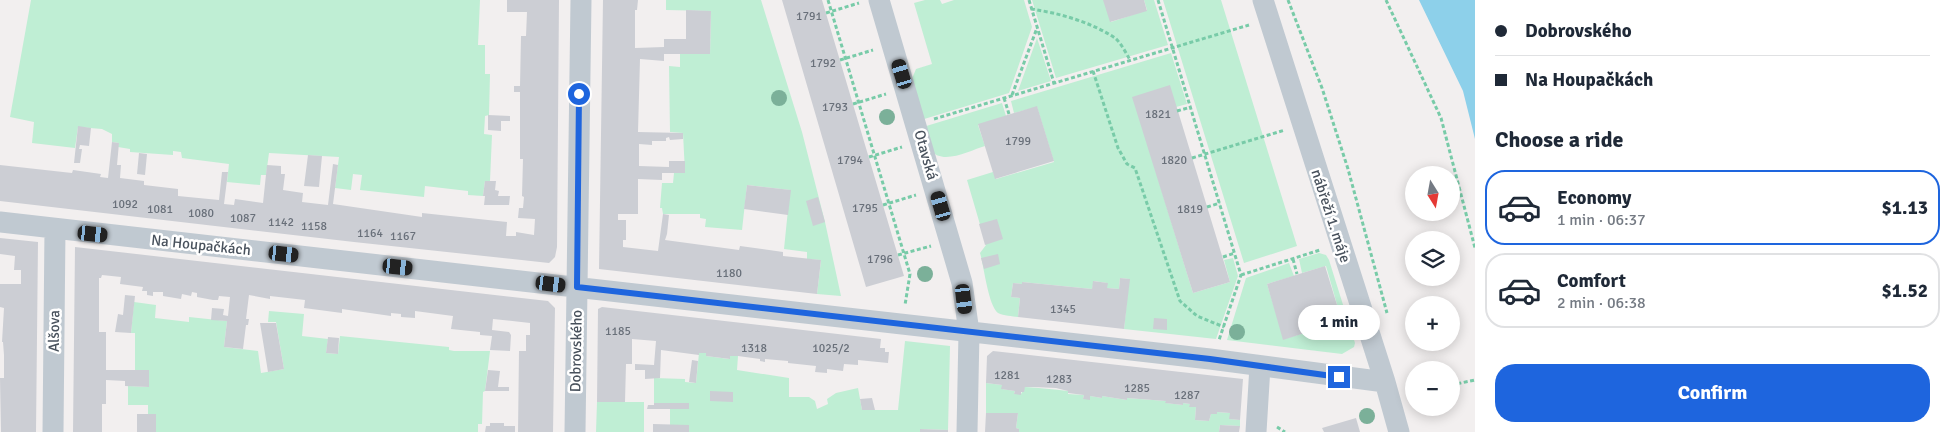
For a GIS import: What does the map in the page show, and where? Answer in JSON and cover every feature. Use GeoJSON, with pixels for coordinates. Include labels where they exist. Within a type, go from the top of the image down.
{"type":"FeatureCollection","features":[{"type":"Feature","properties":{"kind":"street","name":"Dobrovského"},"geometry":{"type":"LineString","coordinates":[[574,432],[580,0]]}},
{"type":"Feature","properties":{"kind":"street","name":"Otavská"},"geometry":{"type":"LineString","coordinates":[[871,1],[893,44],[962,282],[969,332],[967,432]]}},
{"type":"Feature","properties":{"kind":"street","name":"nábřeží 1. máje"},"geometry":{"type":"LineString","coordinates":[[1266,9],[1384,382],[1398,432]]}},
{"type":"Feature","properties":{"kind":"street","name":"Na Houpačkách"},"geometry":{"type":"LineString","coordinates":[[0,222],[969,332],[1384,382]]}},
{"type":"Feature","properties":{"kind":"street","name":"Alšova"},"geometry":{"type":"LineString","coordinates":[[53,432],[55,229]]}},
{"type":"Feature","properties":{"kind":"street"},"geometry":{"type":"LineString","coordinates":[[1256,432],[1260,366]]}},
{"type":"Feature","properties":{"kind":"path"},"geometry":{"type":"LineString","coordinates":[[828,0],[910,274],[904,309]]}},
{"type":"Feature","properties":{"kind":"path"},"geometry":{"type":"LineString","coordinates":[[1028,0],[1054,83]]}},
{"type":"Feature","properties":{"kind":"path"},"geometry":{"type":"LineString","coordinates":[[1158,0],[1241,275],[1218,343]]}},
{"type":"Feature","properties":{"kind":"path"},"geometry":{"type":"LineString","coordinates":[[1288,0],[1328,106],[1348,169],[1387,313]]}},
{"type":"Feature","properties":{"kind":"path"},"geometry":{"type":"LineString","coordinates":[[1386,0],[1441,118],[1475,248]]}},
{"type":"Feature","properties":{"kind":"path"},"geometry":{"type":"LineString","coordinates":[[826,13],[871,1]]}},
{"type":"Feature","properties":{"kind":"path"},"geometry":{"type":"LineString","coordinates":[[1031,9],[1064,15],[1097,29],[1116,39],[1130,60]]}},
{"type":"Feature","properties":{"kind":"path"},"geometry":{"type":"LineString","coordinates":[[869,157],[919,133],[1004,98],[1173,47],[1266,9]]}},
{"type":"Feature","properties":{"kind":"path"},"geometry":{"type":"LineString","coordinates":[[1012,96],[1037,28]]}},
{"type":"Feature","properties":{"kind":"path"},"geometry":{"type":"LineString","coordinates":[[840,60],[893,44]]}},
{"type":"Feature","properties":{"kind":"path"},"geometry":{"type":"LineString","coordinates":[[1093,71],[1118,148],[1127,164],[1135,168],[1180,301],[1197,316],[1224,327]]}},
{"type":"Feature","properties":{"kind":"path"},"geometry":{"type":"LineString","coordinates":[[853,104],[906,88]]}},
{"type":"Feature","properties":{"kind":"path"},"geometry":{"type":"LineString","coordinates":[[1004,98],[1009,114]]}},
{"type":"Feature","properties":{"kind":"path"},"geometry":{"type":"LineString","coordinates":[[1177,111],[1191,107]]}},
{"type":"Feature","properties":{"kind":"path"},"geometry":{"type":"LineString","coordinates":[[1192,158],[1302,125]]}},
{"type":"Feature","properties":{"kind":"path"},"geometry":{"type":"LineString","coordinates":[[883,205],[936,189]]}},
{"type":"Feature","properties":{"kind":"path"},"geometry":{"type":"LineString","coordinates":[[1207,207],[1220,203]]}},
{"type":"Feature","properties":{"kind":"path"},"geometry":{"type":"LineString","coordinates":[[898,255],[951,241]]}},
{"type":"Feature","properties":{"kind":"path"},"geometry":{"type":"LineString","coordinates":[[1241,275],[1320,250]]}},
{"type":"Feature","properties":{"kind":"path"},"geometry":{"type":"LineString","coordinates":[[1223,257],[1235,253]]}},
{"type":"Feature","properties":{"kind":"path"},"geometry":{"type":"LineString","coordinates":[[1293,259],[1297,274]]}},
{"type":"Feature","properties":{"kind":"path"},"geometry":{"type":"LineString","coordinates":[[1460,384],[1475,380]]}},
{"type":"Feature","properties":{"kind":"green space"},"geometry":{"type":"Polygon","coordinates":[[[31,0],[480,0],[478,45],[485,45],[485,74],[490,74],[489,115],[485,116],[484,134],[492,135],[490,181],[485,181],[483,196],[468,195],[468,191],[425,186],[424,197],[360,190],[362,175],[353,174],[351,190],[335,188],[339,157],[269,153],[266,175],[261,175],[260,185],[227,182],[229,164],[182,158],[181,152],[173,151],[173,155],[130,152],[130,149],[118,147],[119,143],[112,142],[112,134],[102,129],[78,127],[75,148],[32,143],[34,122],[10,117],[31,0]]]}},
{"type":"Feature","properties":{"kind":"green space"},"geometry":{"type":"Polygon","coordinates":[[[666,0],[761,0],[802,132],[825,222],[841,296],[817,294],[821,260],[807,259],[807,252],[784,249],[790,190],[747,185],[742,230],[705,227],[706,219],[700,218],[700,214],[663,214],[662,208],[660,208],[662,183],[673,183],[674,173],[685,173],[683,133],[670,132],[669,66],[680,67],[680,54],[710,54],[711,11],[666,10],[666,0]]]}},
{"type":"Feature","properties":{"kind":"green space"},"geometry":{"type":"Polygon","coordinates":[[[925,0],[940,0],[942,4],[954,0],[1024,0],[1032,27],[1009,93],[921,120],[911,81],[916,69],[932,64],[914,3],[925,0]]]}},
{"type":"Feature","properties":{"kind":"green space"},"geometry":{"type":"Polygon","coordinates":[[[1032,0],[1104,0],[1111,22],[1147,10],[1144,0],[1154,0],[1168,45],[1056,78],[1032,0]]]}},
{"type":"Feature","properties":{"kind":"green space"},"geometry":{"type":"Polygon","coordinates":[[[1163,0],[1221,0],[1297,246],[1244,263],[1163,0]]]}},
{"type":"Feature","properties":{"kind":"green space"},"geometry":{"type":"Polygon","coordinates":[[[1037,38],[1051,81],[1018,91],[1037,38]]]}},
{"type":"Feature","properties":{"kind":"green space"},"geometry":{"type":"Polygon","coordinates":[[[1171,53],[1187,104],[1176,107],[1133,97],[1193,293],[1230,282],[1224,260],[1233,258],[1238,276],[1216,339],[1124,329],[1129,279],[1120,278],[1119,289],[1107,288],[1107,283],[1094,281],[1092,289],[1022,282],[1022,284],[1013,283],[1011,297],[1020,298],[1018,317],[998,313],[992,302],[987,285],[980,253],[986,245],[967,180],[993,172],[996,179],[1054,162],[1037,107],[1014,113],[1011,101],[1171,53]]]}},
{"type":"Feature","properties":{"kind":"green space"},"geometry":{"type":"Polygon","coordinates":[[[1002,103],[1006,116],[978,125],[985,146],[949,157],[936,155],[931,150],[923,127],[1002,103]]]}},
{"type":"Feature","properties":{"kind":"green space"},"geometry":{"type":"Polygon","coordinates":[[[1319,253],[1326,255],[1329,260],[1355,343],[1354,347],[1342,354],[1227,340],[1246,278],[1289,263],[1294,276],[1267,284],[1284,339],[1342,322],[1326,266],[1302,273],[1299,259],[1319,253]]]}},
{"type":"Feature","properties":{"kind":"green space"},"geometry":{"type":"Polygon","coordinates":[[[134,302],[156,305],[155,318],[189,322],[189,317],[227,321],[224,347],[258,351],[261,373],[284,369],[276,322],[268,322],[269,311],[304,314],[302,336],[328,339],[326,353],[338,354],[340,336],[449,347],[449,350],[454,351],[490,351],[485,391],[483,392],[482,424],[478,424],[478,432],[156,432],[148,414],[148,405],[128,405],[128,386],[149,387],[149,370],[135,370],[135,333],[131,333],[134,302]]]}},
{"type":"Feature","properties":{"kind":"green space"},"geometry":{"type":"Polygon","coordinates":[[[905,341],[950,346],[948,430],[920,429],[920,432],[689,432],[688,425],[670,425],[670,409],[689,409],[689,403],[654,403],[654,378],[685,379],[685,382],[696,383],[699,353],[706,353],[706,356],[729,359],[730,356],[738,356],[737,370],[789,378],[789,397],[809,397],[815,401],[817,409],[828,404],[827,399],[836,393],[858,388],[862,410],[898,410],[905,341]]]}},
{"type":"Feature","properties":{"kind":"green space"},"geometry":{"type":"Polygon","coordinates":[[[986,383],[1002,385],[1002,389],[1015,391],[1014,394],[1021,394],[1025,387],[1068,391],[1068,394],[1084,395],[1083,399],[1090,396],[1102,398],[1102,396],[1127,400],[1127,398],[1166,401],[1166,403],[1183,405],[1183,403],[1190,404],[1190,407],[1196,407],[1195,420],[1209,421],[1211,414],[1217,414],[1217,412],[1230,413],[1230,419],[1240,420],[1240,426],[1220,425],[1219,432],[1019,432],[1019,429],[1016,428],[1018,413],[986,413],[986,383]]]}},
{"type":"Feature","properties":{"kind":"green space"},"geometry":{"type":"Polygon","coordinates":[[[597,402],[644,402],[644,432],[596,432],[597,402]]]}},
{"type":"Feature","properties":{"kind":"water"},"geometry":{"type":"Polygon","coordinates":[[[1419,0],[1475,0],[1475,139],[1463,91],[1419,0]]]}},
{"type":"Feature","properties":{"kind":"building"},"geometry":{"type":"Polygon","coordinates":[[[507,0],[559,0],[557,247],[555,257],[549,263],[0,201],[0,165],[72,173],[73,170],[101,174],[100,177],[108,178],[112,142],[119,143],[117,165],[121,165],[120,178],[144,181],[144,185],[178,189],[178,196],[219,200],[222,172],[228,172],[224,204],[234,205],[235,199],[263,203],[267,165],[281,166],[281,174],[285,174],[283,190],[303,193],[302,202],[328,205],[333,164],[338,165],[333,204],[422,217],[422,213],[507,222],[506,236],[516,236],[516,232],[534,235],[535,219],[518,218],[519,208],[523,208],[524,197],[522,196],[523,159],[520,159],[520,92],[514,92],[514,86],[520,86],[521,36],[526,36],[527,12],[507,12],[507,0]]]}},
{"type":"Feature","properties":{"kind":"building"},"geometry":{"type":"Polygon","coordinates":[[[603,0],[638,0],[637,10],[635,10],[635,48],[664,47],[664,39],[686,39],[686,10],[711,11],[710,54],[664,54],[664,61],[640,59],[638,132],[683,133],[683,139],[670,140],[669,137],[666,138],[666,141],[652,141],[652,145],[639,144],[639,166],[669,167],[669,161],[685,161],[685,173],[662,173],[662,180],[638,179],[638,214],[618,214],[618,220],[626,220],[626,240],[623,240],[623,247],[658,251],[663,214],[669,215],[665,240],[739,250],[740,246],[783,252],[783,256],[821,260],[817,294],[599,269],[603,0]]]}},
{"type":"Feature","properties":{"kind":"building"},"geometry":{"type":"Polygon","coordinates":[[[782,0],[822,0],[904,276],[866,287],[782,0]]]}},
{"type":"Feature","properties":{"kind":"building"},"geometry":{"type":"Polygon","coordinates":[[[1103,0],[1144,0],[1147,11],[1110,22],[1103,0]]]}},
{"type":"Feature","properties":{"kind":"building"},"geometry":{"type":"Polygon","coordinates":[[[1170,85],[1230,282],[1193,293],[1132,97],[1170,85]]]}},
{"type":"Feature","properties":{"kind":"building"},"geometry":{"type":"Polygon","coordinates":[[[1037,106],[1054,161],[995,179],[978,124],[1037,106]]]}},
{"type":"Feature","properties":{"kind":"building"},"geometry":{"type":"Polygon","coordinates":[[[488,115],[510,116],[510,121],[501,121],[501,131],[488,130],[488,115]]]}},
{"type":"Feature","properties":{"kind":"building"},"geometry":{"type":"Polygon","coordinates":[[[78,126],[91,128],[89,146],[80,145],[79,149],[82,149],[80,163],[74,163],[78,126]]]}},
{"type":"Feature","properties":{"kind":"building"},"geometry":{"type":"Polygon","coordinates":[[[139,153],[147,154],[145,175],[137,174],[139,153]]]}},
{"type":"Feature","properties":{"kind":"building"},"geometry":{"type":"Polygon","coordinates":[[[308,155],[322,156],[319,187],[304,186],[308,155]]]}},
{"type":"Feature","properties":{"kind":"building"},"geometry":{"type":"Polygon","coordinates":[[[485,181],[496,181],[495,190],[499,191],[498,196],[510,196],[509,205],[484,205],[485,181]]]}},
{"type":"Feature","properties":{"kind":"building"},"geometry":{"type":"Polygon","coordinates":[[[747,185],[791,190],[788,215],[744,209],[747,185]]]}},
{"type":"Feature","properties":{"kind":"building"},"geometry":{"type":"Polygon","coordinates":[[[818,197],[825,222],[813,226],[806,201],[818,197]]]}},
{"type":"Feature","properties":{"kind":"building"},"geometry":{"type":"Polygon","coordinates":[[[997,219],[1003,239],[985,245],[979,224],[997,219]]]}},
{"type":"Feature","properties":{"kind":"building"},"geometry":{"type":"Polygon","coordinates":[[[0,238],[38,242],[36,432],[1,432],[0,378],[4,378],[2,342],[4,308],[0,307],[0,284],[21,284],[21,270],[14,270],[15,256],[0,254],[0,238]]]}},
{"type":"Feature","properties":{"kind":"building"},"geometry":{"type":"Polygon","coordinates":[[[75,247],[548,301],[555,308],[553,432],[518,432],[519,351],[526,351],[526,335],[530,335],[530,323],[493,319],[492,330],[509,332],[511,335],[510,351],[490,350],[492,336],[480,335],[480,332],[451,329],[453,316],[415,311],[415,318],[401,317],[401,314],[391,313],[391,316],[342,309],[342,313],[304,308],[305,300],[270,296],[270,299],[249,295],[246,319],[249,319],[248,325],[246,325],[243,349],[224,347],[227,321],[211,320],[212,308],[224,309],[223,315],[228,316],[230,297],[219,296],[218,300],[213,300],[197,297],[197,293],[192,292],[191,296],[182,294],[181,299],[163,296],[163,292],[153,292],[153,296],[147,295],[147,291],[142,291],[143,287],[120,284],[121,277],[102,275],[99,278],[99,332],[106,332],[106,370],[149,370],[149,387],[125,386],[125,381],[106,380],[106,404],[102,404],[102,432],[73,432],[75,247]]]}},
{"type":"Feature","properties":{"kind":"building"},"geometry":{"type":"Polygon","coordinates":[[[998,254],[1000,264],[984,269],[981,258],[998,254]]]}},
{"type":"Feature","properties":{"kind":"building"},"geometry":{"type":"Polygon","coordinates":[[[1325,266],[1342,321],[1283,340],[1267,284],[1325,266]]]}},
{"type":"Feature","properties":{"kind":"building"},"geometry":{"type":"Polygon","coordinates":[[[1120,278],[1130,279],[1124,329],[1018,317],[1020,298],[1011,297],[1013,283],[1022,284],[1022,282],[1092,289],[1093,281],[1108,283],[1107,288],[1119,289],[1120,278]]]}},
{"type":"Feature","properties":{"kind":"building"},"geometry":{"type":"Polygon","coordinates":[[[125,295],[135,296],[131,333],[115,332],[118,314],[123,315],[125,295]]]}},
{"type":"Feature","properties":{"kind":"building"},"geometry":{"type":"Polygon","coordinates":[[[602,307],[881,339],[880,348],[885,348],[885,352],[889,352],[888,363],[858,360],[858,365],[844,364],[843,371],[827,369],[827,373],[815,372],[816,366],[788,363],[788,361],[765,359],[765,362],[760,361],[760,359],[738,356],[730,356],[730,359],[706,356],[706,353],[699,353],[699,355],[661,350],[660,378],[645,379],[645,370],[635,370],[635,364],[654,365],[656,341],[632,339],[632,364],[626,364],[625,402],[597,402],[598,309],[602,307]]]}},
{"type":"Feature","properties":{"kind":"building"},"geometry":{"type":"Polygon","coordinates":[[[1154,318],[1167,319],[1167,330],[1153,329],[1154,318]]]}},
{"type":"Feature","properties":{"kind":"building"},"geometry":{"type":"Polygon","coordinates":[[[260,323],[276,323],[284,369],[268,372],[260,323]]]}},
{"type":"Feature","properties":{"kind":"building"},"geometry":{"type":"Polygon","coordinates":[[[328,337],[339,338],[338,354],[326,353],[328,337]]]}},
{"type":"Feature","properties":{"kind":"building"},"geometry":{"type":"Polygon","coordinates":[[[993,351],[1243,379],[1240,420],[1229,419],[1230,413],[1217,412],[1217,414],[1211,414],[1209,421],[1195,420],[1196,407],[1189,407],[1190,404],[1183,403],[1183,405],[1165,403],[1166,401],[1127,398],[1127,400],[1102,396],[1102,398],[1090,396],[1090,400],[1083,399],[1084,395],[1068,393],[1068,391],[1056,388],[1025,387],[1021,395],[1014,394],[1015,391],[1001,389],[1002,385],[986,383],[987,356],[993,351]]]}},
{"type":"Feature","properties":{"kind":"building"},"geometry":{"type":"Polygon","coordinates":[[[692,360],[698,361],[696,383],[689,382],[692,360]]]}},
{"type":"Feature","properties":{"kind":"building"},"geometry":{"type":"Polygon","coordinates":[[[488,370],[500,371],[498,387],[509,387],[509,391],[485,391],[488,370]]]}},
{"type":"Feature","properties":{"kind":"building"},"geometry":{"type":"Polygon","coordinates":[[[710,391],[733,392],[733,402],[710,401],[710,391]]]}},
{"type":"Feature","properties":{"kind":"building"},"geometry":{"type":"Polygon","coordinates":[[[872,398],[875,410],[862,410],[860,399],[872,398]]]}},
{"type":"Feature","properties":{"kind":"building"},"geometry":{"type":"Polygon","coordinates":[[[654,403],[689,403],[689,409],[647,409],[648,405],[654,405],[654,403]]]}},
{"type":"Feature","properties":{"kind":"building"},"geometry":{"type":"Polygon","coordinates":[[[986,413],[1018,413],[1016,428],[1019,429],[1019,432],[985,432],[986,413]]]}},
{"type":"Feature","properties":{"kind":"building"},"geometry":{"type":"Polygon","coordinates":[[[137,414],[156,414],[156,432],[137,432],[137,414]]]}},
{"type":"Feature","properties":{"kind":"building"},"geometry":{"type":"Polygon","coordinates":[[[1356,418],[1360,432],[1324,432],[1322,428],[1356,418]]]}},
{"type":"Feature","properties":{"kind":"building"},"geometry":{"type":"Polygon","coordinates":[[[490,423],[504,423],[504,426],[515,426],[515,432],[485,432],[486,426],[490,426],[490,423]]]}},
{"type":"Feature","properties":{"kind":"building"},"geometry":{"type":"Polygon","coordinates":[[[653,424],[689,425],[689,432],[653,432],[653,424]]]}},
{"type":"Feature","properties":{"kind":"building"},"geometry":{"type":"Polygon","coordinates":[[[1220,425],[1240,426],[1239,432],[1219,432],[1220,425]]]}},
{"type":"Feature","properties":{"kind":"building"},"geometry":{"type":"Polygon","coordinates":[[[920,429],[948,430],[948,432],[920,432],[920,429]]]}},
{"type":"Feature","properties":{"kind":"route"},"geometry":{"type":"LineString","coordinates":[[579,94],[577,287],[1210,359],[1339,377]]}}]}
